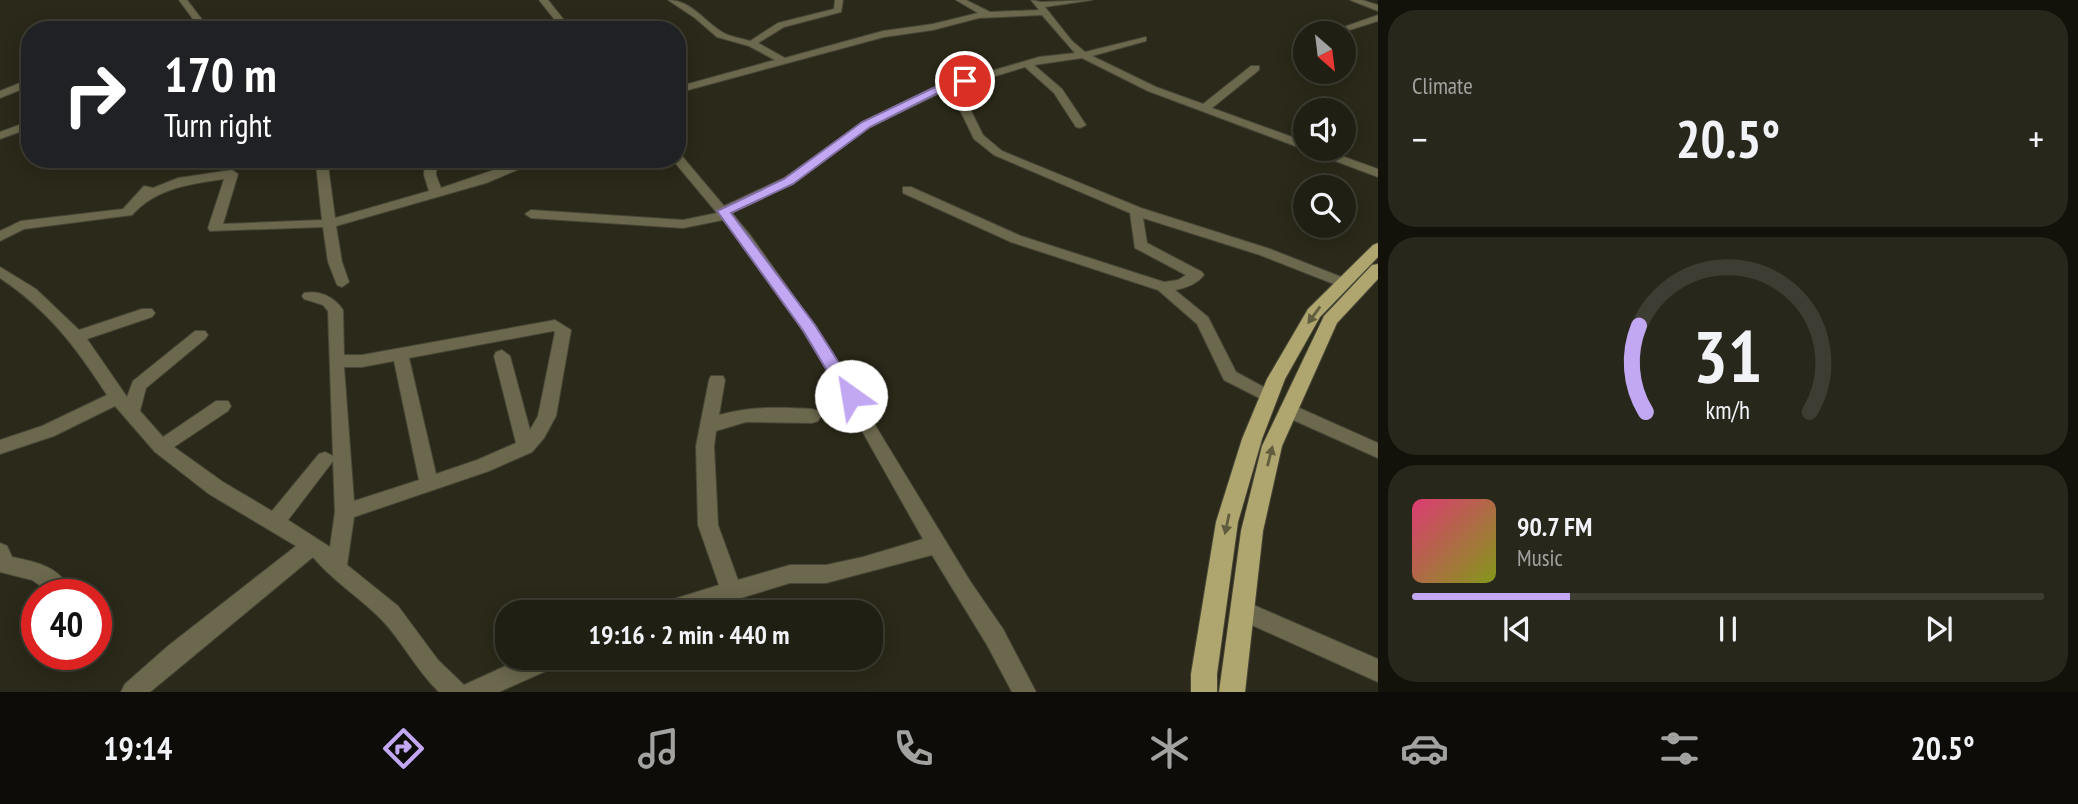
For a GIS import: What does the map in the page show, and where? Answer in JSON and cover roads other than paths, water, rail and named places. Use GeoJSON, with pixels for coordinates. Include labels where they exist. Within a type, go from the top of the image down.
{"type":"FeatureCollection","features":[{"type":"Feature","properties":{"kind":"main road"},"geometry":{"type":"LineString","coordinates":[[1203,692],[1227,522],[1252,439],[1276,379],[1314,313],[1378,248]]}},
{"type":"Feature","properties":{"kind":"main road"},"geometry":{"type":"LineString","coordinates":[[1232,692],[1252,531],[1272,446],[1330,320],[1378,269]]}},
{"type":"Feature","properties":{"kind":"street"},"geometry":{"type":"LineString","coordinates":[[183,0],[199,21]]}},
{"type":"Feature","properties":{"kind":"street"},"geometry":{"type":"LineString","coordinates":[[543,0],[560,21]]}},
{"type":"Feature","properties":{"kind":"street"},"geometry":{"type":"LineString","coordinates":[[672,0],[698,16],[720,35],[752,44],[783,61]]}},
{"type":"Feature","properties":{"kind":"street"},"geometry":{"type":"LineString","coordinates":[[752,44],[765,32],[782,24],[838,10],[839,0]]}},
{"type":"Feature","properties":{"kind":"street"},"geometry":{"type":"LineString","coordinates":[[960,0],[981,13]]}},
{"type":"Feature","properties":{"kind":"street"},"geometry":{"type":"LineString","coordinates":[[686,88],[883,34],[933,27],[981,13],[1041,10],[1088,0]]}},
{"type":"Feature","properties":{"kind":"street"},"geometry":{"type":"LineString","coordinates":[[1354,0],[1378,8]]}},
{"type":"Feature","properties":{"kind":"street"},"geometry":{"type":"LineString","coordinates":[[1041,10],[1083,55],[1152,89],[1293,141]]}},
{"type":"Feature","properties":{"kind":"street"},"geometry":{"type":"LineString","coordinates":[[1356,25],[1378,18]]}},
{"type":"Feature","properties":{"kind":"street"},"geometry":{"type":"LineString","coordinates":[[531,214],[683,224],[725,213],[788,181],[866,125],[946,87],[1027,64],[1083,55],[1143,39]]}},
{"type":"Feature","properties":{"kind":"street"},"geometry":{"type":"LineString","coordinates":[[1027,64],[1058,91],[1080,125]]}},
{"type":"Feature","properties":{"kind":"street"},"geometry":{"type":"LineString","coordinates":[[1204,109],[1255,68]]}},
{"type":"Feature","properties":{"kind":"street"},"geometry":{"type":"LineString","coordinates":[[0,95],[21,86]]}},
{"type":"Feature","properties":{"kind":"street"},"geometry":{"type":"LineString","coordinates":[[946,87],[964,107],[978,136],[998,153],[1136,211],[1265,252],[1344,282]]}},
{"type":"Feature","properties":{"kind":"street"},"geometry":{"type":"LineString","coordinates":[[0,136],[21,128]]}},
{"type":"Feature","properties":{"kind":"street"},"geometry":{"type":"LineString","coordinates":[[1345,161],[1378,173]]}},
{"type":"Feature","properties":{"kind":"street"},"geometry":{"type":"LineString","coordinates":[[323,168],[338,278],[342,282]]}},
{"type":"Feature","properties":{"kind":"street"},"geometry":{"type":"LineString","coordinates":[[430,168],[436,193]]}},
{"type":"Feature","properties":{"kind":"street"},"geometry":{"type":"LineString","coordinates":[[0,237],[21,225],[127,212],[146,192],[178,182],[232,174],[215,228],[268,228],[331,223],[436,193],[510,168]]}},
{"type":"Feature","properties":{"kind":"street"},"geometry":{"type":"LineString","coordinates":[[686,168],[725,213],[809,329],[995,637],[1024,692]]}},
{"type":"Feature","properties":{"kind":"street"},"geometry":{"type":"LineString","coordinates":[[907,190],[1016,239],[1163,287],[1203,321],[1230,376],[1269,397]]}},
{"type":"Feature","properties":{"kind":"street"},"geometry":{"type":"LineString","coordinates":[[1136,211],[1140,245],[1197,275],[1182,284],[1163,287]]}},
{"type":"Feature","properties":{"kind":"street"},"geometry":{"type":"LineString","coordinates":[[4,281],[31,292],[76,337],[117,397],[161,447],[216,488],[320,550],[336,569],[390,613],[430,668],[456,691],[515,670]]}},
{"type":"Feature","properties":{"kind":"street"},"geometry":{"type":"LineString","coordinates":[[309,296],[328,301],[336,310],[336,361],[345,512],[336,569]]}},
{"type":"Feature","properties":{"kind":"street"},"geometry":{"type":"LineString","coordinates":[[76,337],[147,313]]}},
{"type":"Feature","properties":{"kind":"street"},"geometry":{"type":"LineString","coordinates":[[336,361],[362,361],[560,326],[563,337],[547,416],[526,447],[504,458],[345,512]]}},
{"type":"Feature","properties":{"kind":"street"},"geometry":{"type":"LineString","coordinates":[[131,411],[139,385],[200,335]]}},
{"type":"Feature","properties":{"kind":"street"},"geometry":{"type":"LineString","coordinates":[[400,353],[429,484]]}},
{"type":"Feature","properties":{"kind":"street"},"geometry":{"type":"LineString","coordinates":[[502,356],[526,447]]}},
{"type":"Feature","properties":{"kind":"street"},"geometry":{"type":"LineString","coordinates":[[717,380],[705,446],[708,525],[732,593]]}},
{"type":"Feature","properties":{"kind":"street"},"geometry":{"type":"LineString","coordinates":[[0,447],[48,431],[117,397]]}},
{"type":"Feature","properties":{"kind":"street"},"geometry":{"type":"LineString","coordinates":[[161,447],[222,406]]}},
{"type":"Feature","properties":{"kind":"street"},"geometry":{"type":"LineString","coordinates":[[1287,410],[1378,451]]}},
{"type":"Feature","properties":{"kind":"street"},"geometry":{"type":"LineString","coordinates":[[709,427],[717,422],[747,416],[812,416]]}},
{"type":"Feature","properties":{"kind":"street"},"geometry":{"type":"LineString","coordinates":[[274,523],[325,458]]}},
{"type":"Feature","properties":{"kind":"street"},"geometry":{"type":"LineString","coordinates":[[707,600],[790,574],[827,573],[863,566],[938,544]]}},
{"type":"Feature","properties":{"kind":"street"},"geometry":{"type":"LineString","coordinates":[[133,692],[162,663],[267,585],[311,547]]}},
{"type":"Feature","properties":{"kind":"street"},"geometry":{"type":"LineString","coordinates":[[0,552],[5,565],[37,572],[47,579]]}},
{"type":"Feature","properties":{"kind":"street"},"geometry":{"type":"LineString","coordinates":[[1242,611],[1378,671]]}}]}
